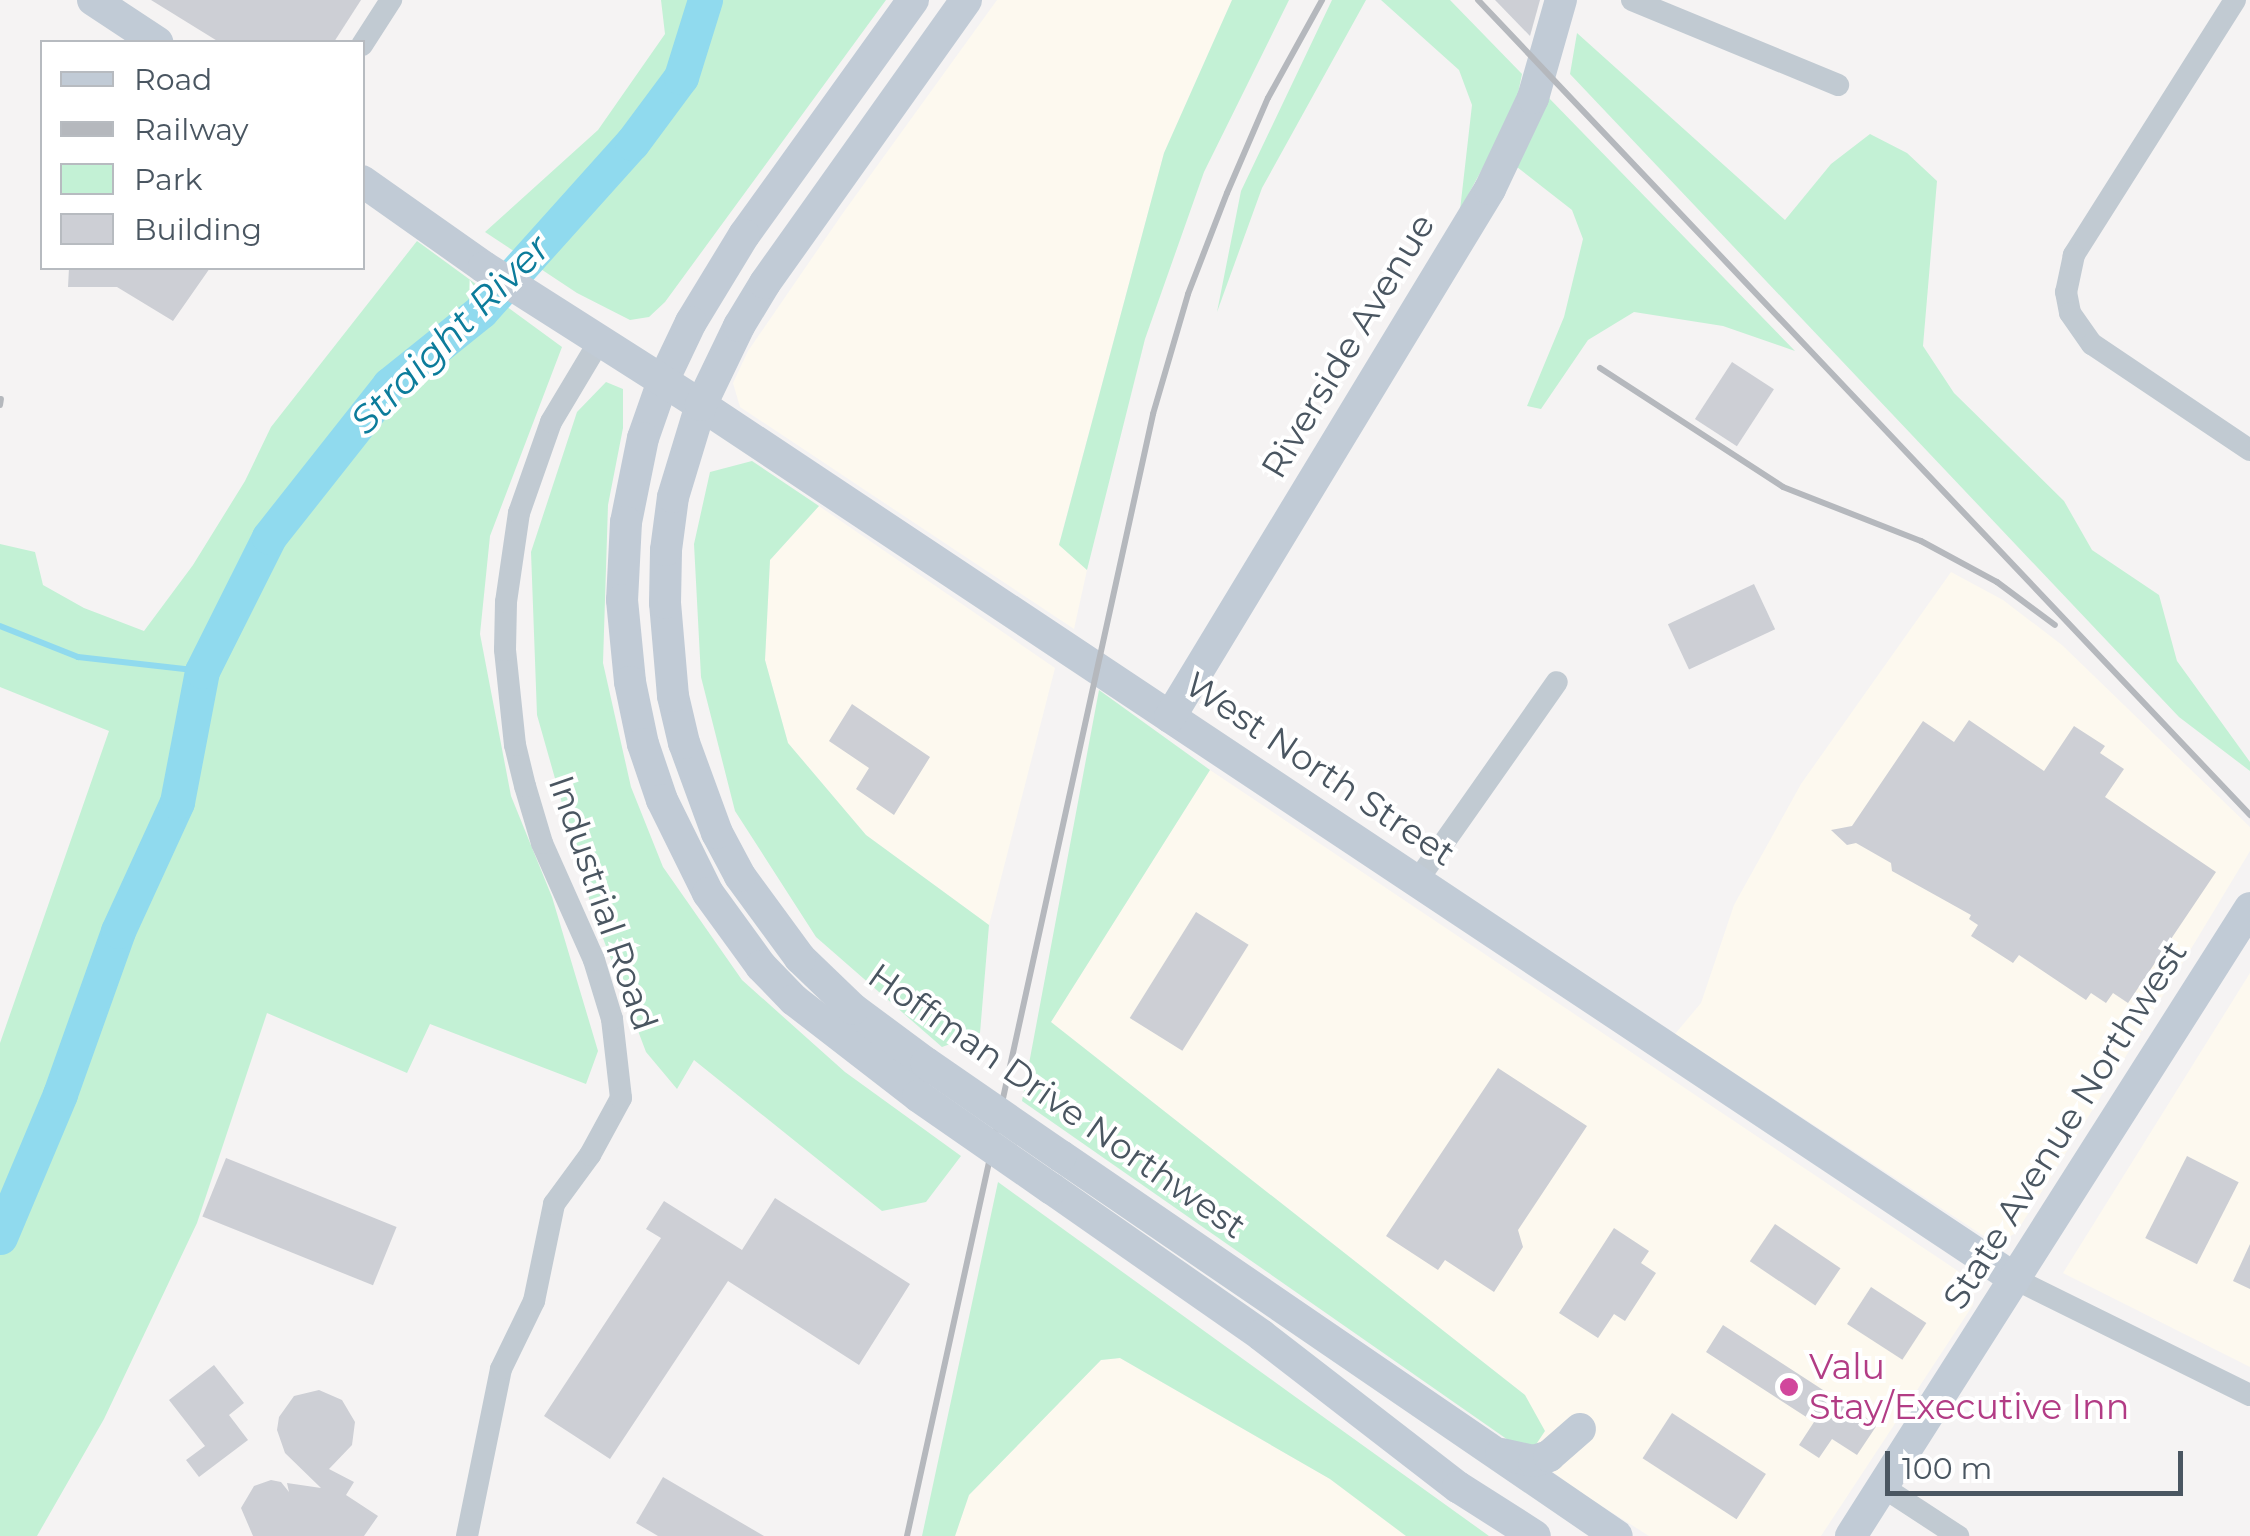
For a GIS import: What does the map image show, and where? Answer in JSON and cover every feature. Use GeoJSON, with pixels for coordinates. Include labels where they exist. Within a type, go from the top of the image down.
{"type":"FeatureCollection","features":[{"type":"Feature","properties":{"kind":"main road"},"geometry":{"type":"LineString","coordinates":[[93,0],[153,40]]}},
{"type":"Feature","properties":{"kind":"main road","name":"Hoffman Drive Northwest"},"geometry":{"type":"LineString","coordinates":[[913,0],[711,285],[663,381],[632,482],[622,600],[630,682],[643,744],[662,800],[708,892],[761,966],[829,1030],[1262,1336],[1458,1487],[1535,1536]]}},
{"type":"Feature","properties":{"kind":"main road","name":"Hoffman Drive Northwest"},"geometry":{"type":"LineString","coordinates":[[966,0],[765,283],[700,404],[674,497],[665,603],[674,696],[699,786],[740,876],[780,934],[853,1009],[1608,1530]]}},
{"type":"Feature","properties":{"kind":"main road","name":"Riverside Avenue"},"geometry":{"type":"LineString","coordinates":[[1170,717],[1498,176],[1533,98],[1560,0]]}},
{"type":"Feature","properties":{"kind":"main road","name":"West North Street"},"geometry":{"type":"LineString","coordinates":[[365,183],[2015,1279]]}},
{"type":"Feature","properties":{"kind":"main road","name":"State Avenue Northwest"},"geometry":{"type":"LineString","coordinates":[[1851,1536],[2250,908]]}},
{"type":"Feature","properties":{"kind":"main road"},"geometry":{"type":"LineString","coordinates":[[1486,1449],[1534,1460],[1549,1456],[1580,1429],[1572,1451],[1577,1498],[1608,1530]]}},
{"type":"Feature","properties":{"kind":"main road"},"geometry":{"type":"LineString","coordinates":[[1458,1487],[1519,1536]]}},
{"type":"Feature","properties":{"kind":"street"},"geometry":{"type":"LineString","coordinates":[[365,40],[391,0]]}},
{"type":"Feature","properties":{"kind":"street"},"geometry":{"type":"LineString","coordinates":[[1632,0],[1838,84]]}},
{"type":"Feature","properties":{"kind":"street"},"geometry":{"type":"LineString","coordinates":[[2234,0],[2074,255],[2066,292],[2070,313],[2092,344],[2250,450]]}},
{"type":"Feature","properties":{"kind":"street","name":"Industrial Road"},"geometry":{"type":"LineString","coordinates":[[468,1536],[501,1369],[534,1301],[554,1204],[590,1155],[621,1098],[612,1018],[594,960],[542,843],[515,745],[506,650],[506,602],[519,513],[551,422],[600,340]]}},
{"type":"Feature","properties":{"kind":"street"},"geometry":{"type":"LineString","coordinates":[[1417,881],[1557,682]]}},
{"type":"Feature","properties":{"kind":"street","name":"West North Street"},"geometry":{"type":"LineString","coordinates":[[2015,1279],[2250,1395]]}},
{"type":"Feature","properties":{"kind":"street"},"geometry":{"type":"LineString","coordinates":[[1883,1487],[1958,1536]]}},
{"type":"Feature","properties":{"kind":"shaded area"},"geometry":{"type":"Polygon","coordinates":[[[997,0],[1232,0],[1164,153],[1059,544],[1087,570],[1074,629],[740,407],[733,383],[748,351],[843,213],[997,0]]]}},
{"type":"Feature","properties":{"kind":"shaded area"},"geometry":{"type":"Polygon","coordinates":[[[819,506],[1055,668],[989,925],[866,835],[788,743],[765,660],[770,560],[819,506]]]}},
{"type":"Feature","properties":{"kind":"shaded area"},"geometry":{"type":"Polygon","coordinates":[[[1951,572],[2003,600],[2062,645],[2250,827],[2250,851],[2142,1030],[2016,1233],[1996,1244],[1675,1034],[1701,1003],[1734,905],[1801,784],[1951,572]]]}},
{"type":"Feature","properties":{"kind":"shaded area"},"geometry":{"type":"Polygon","coordinates":[[[1210,770],[1964,1275],[1975,1287],[1973,1305],[1821,1536],[1649,1536],[1586,1496],[1511,1442],[1525,1395],[1051,1022],[1210,770]]]}},
{"type":"Feature","properties":{"kind":"shaded area"},"geometry":{"type":"Polygon","coordinates":[[[2250,973],[2250,1367],[2063,1273],[2250,973]]]}},
{"type":"Feature","properties":{"kind":"shaded area"},"geometry":{"type":"Polygon","coordinates":[[[1120,1358],[1330,1479],[1406,1536],[955,1536],[969,1495],[1101,1360],[1120,1358]]]}},
{"type":"Feature","properties":{"kind":"green space"},"geometry":{"type":"Polygon","coordinates":[[[661,0],[886,0],[665,302],[649,317],[630,320],[577,293],[485,232],[598,130],[665,34],[661,0]]]}},
{"type":"Feature","properties":{"kind":"green space"},"geometry":{"type":"Polygon","coordinates":[[[1232,0],[1289,0],[1204,172],[1145,339],[1087,570],[1059,545],[1164,153],[1232,0]]]}},
{"type":"Feature","properties":{"kind":"green space"},"geometry":{"type":"Polygon","coordinates":[[[1332,0],[1366,0],[1262,188],[1217,312],[1241,191],[1332,0]]]}},
{"type":"Feature","properties":{"kind":"green space"},"geometry":{"type":"Polygon","coordinates":[[[1381,0],[1450,0],[1522,74],[1515,108],[1460,210],[1472,105],[1459,70],[1381,0]]]}},
{"type":"Feature","properties":{"kind":"green space"},"geometry":{"type":"Polygon","coordinates":[[[1577,33],[1785,220],[1831,164],[1870,134],[1907,153],[1937,181],[1923,346],[1954,393],[2064,501],[2092,550],[2159,595],[2177,661],[2250,762],[2250,771],[2179,717],[1570,74],[1577,33]]]}},
{"type":"Feature","properties":{"kind":"green space"},"geometry":{"type":"Polygon","coordinates":[[[1547,96],[1795,351],[1723,326],[1634,312],[1588,340],[1541,409],[1527,406],[1564,317],[1583,239],[1572,210],[1517,167],[1547,96]]]}},
{"type":"Feature","properties":{"kind":"green space"},"geometry":{"type":"Polygon","coordinates":[[[417,241],[562,347],[490,536],[480,634],[511,796],[552,897],[598,1051],[586,1084],[430,1024],[407,1073],[267,1013],[197,1223],[104,1419],[37,1536],[0,1536],[0,1043],[109,731],[0,687],[0,544],[35,552],[43,585],[84,608],[144,631],[193,565],[245,481],[271,427],[417,241]]]}},
{"type":"Feature","properties":{"kind":"green space"},"geometry":{"type":"Polygon","coordinates":[[[606,382],[623,389],[623,428],[608,505],[603,663],[631,787],[663,867],[742,980],[845,1072],[961,1156],[926,1202],[882,1211],[694,1060],[677,1089],[646,1052],[592,909],[537,715],[531,552],[577,412],[606,382]]]}},
{"type":"Feature","properties":{"kind":"green space"},"geometry":{"type":"Polygon","coordinates":[[[752,461],[819,506],[770,560],[765,660],[788,743],[866,835],[989,925],[980,1033],[942,1047],[816,937],[735,811],[701,677],[694,544],[710,472],[752,461]]]}},
{"type":"Feature","properties":{"kind":"green space"},"geometry":{"type":"Polygon","coordinates":[[[1099,690],[1210,770],[1051,1022],[1525,1395],[1545,1431],[1535,1446],[1511,1442],[1022,1101],[1099,690]]]}},
{"type":"Feature","properties":{"kind":"green space"},"geometry":{"type":"Polygon","coordinates":[[[998,1182],[1489,1536],[1406,1536],[1330,1479],[1120,1358],[1101,1360],[969,1495],[955,1536],[922,1536],[998,1182]]]}},
{"type":"Feature","properties":{"kind":"building"},"geometry":{"type":"Polygon","coordinates":[[[151,0],[361,0],[335,40],[216,40],[151,0]]]}},
{"type":"Feature","properties":{"kind":"building"},"geometry":{"type":"Polygon","coordinates":[[[1495,0],[1540,0],[1530,36],[1495,0]]]}},
{"type":"Feature","properties":{"kind":"building"},"geometry":{"type":"Polygon","coordinates":[[[69,270],[209,270],[173,321],[117,287],[68,287],[69,270]]]}},
{"type":"Feature","properties":{"kind":"building"},"geometry":{"type":"Polygon","coordinates":[[[1732,362],[1774,389],[1737,446],[1695,419],[1732,362]]]}},
{"type":"Feature","properties":{"kind":"building"},"geometry":{"type":"Polygon","coordinates":[[[1754,584],[1775,629],[1689,669],[1668,624],[1754,584]]]}},
{"type":"Feature","properties":{"kind":"building"},"geometry":{"type":"Polygon","coordinates":[[[852,704],[930,757],[894,815],[856,789],[869,768],[829,741],[852,704]]]}},
{"type":"Feature","properties":{"kind":"building"},"geometry":{"type":"Polygon","coordinates":[[[1969,720],[2044,771],[2074,726],[2105,746],[2100,753],[2124,769],[2105,797],[2216,872],[2128,1003],[2113,993],[2106,1003],[2091,993],[2086,1000],[2019,955],[2013,963],[1971,936],[1978,925],[1969,919],[1971,915],[1892,871],[1891,863],[1856,843],[1847,845],[1831,830],[1852,826],[1923,721],[1954,742],[1969,720]]]}},
{"type":"Feature","properties":{"kind":"building"},"geometry":{"type":"Polygon","coordinates":[[[1196,912],[1249,945],[1182,1051],[1130,1018],[1196,912]]]}},
{"type":"Feature","properties":{"kind":"building"},"geometry":{"type":"Polygon","coordinates":[[[1498,1068],[1587,1126],[1518,1230],[1523,1247],[1494,1292],[1445,1260],[1438,1270],[1386,1236],[1498,1068]]]}},
{"type":"Feature","properties":{"kind":"building"},"geometry":{"type":"Polygon","coordinates":[[[2187,1156],[2239,1182],[2197,1264],[2145,1238],[2187,1156]]]}},
{"type":"Feature","properties":{"kind":"building"},"geometry":{"type":"Polygon","coordinates":[[[226,1158],[397,1227],[373,1285],[202,1216],[226,1158]]]}},
{"type":"Feature","properties":{"kind":"building"},"geometry":{"type":"Polygon","coordinates":[[[775,1198],[910,1284],[859,1365],[728,1281],[610,1459],[544,1416],[661,1238],[646,1229],[664,1201],[742,1250],[775,1198]]]}},
{"type":"Feature","properties":{"kind":"building"},"geometry":{"type":"Polygon","coordinates":[[[1775,1224],[1840,1268],[1815,1305],[1750,1261],[1775,1224]]]}},
{"type":"Feature","properties":{"kind":"building"},"geometry":{"type":"Polygon","coordinates":[[[1614,1228],[1649,1251],[1641,1263],[1656,1273],[1625,1321],[1614,1314],[1598,1338],[1559,1313],[1614,1228]]]}},
{"type":"Feature","properties":{"kind":"building"},"geometry":{"type":"Polygon","coordinates":[[[2250,1244],[2250,1289],[2233,1281],[2250,1244]]]}},
{"type":"Feature","properties":{"kind":"building"},"geometry":{"type":"Polygon","coordinates":[[[1871,1287],[1926,1323],[1902,1360],[1847,1324],[1871,1287]]]}},
{"type":"Feature","properties":{"kind":"building","name":"Valu Stay/Executive Inn"},"geometry":{"type":"Polygon","coordinates":[[[1723,1325],[1877,1425],[1857,1455],[1832,1439],[1819,1458],[1799,1445],[1814,1422],[1706,1352],[1723,1325]]]}},
{"type":"Feature","properties":{"kind":"building"},"geometry":{"type":"Polygon","coordinates":[[[214,1365],[244,1403],[229,1415],[248,1440],[199,1477],[186,1460],[205,1446],[169,1400],[214,1365]]]}},
{"type":"Feature","properties":{"kind":"building"},"geometry":{"type":"Polygon","coordinates":[[[319,1390],[342,1400],[355,1422],[352,1445],[329,1469],[354,1482],[346,1495],[378,1516],[364,1536],[253,1536],[241,1508],[254,1486],[271,1480],[281,1482],[289,1492],[287,1483],[321,1488],[285,1453],[277,1430],[279,1417],[294,1396],[319,1390]]]}},
{"type":"Feature","properties":{"kind":"building"},"geometry":{"type":"Polygon","coordinates":[[[1672,1413],[1766,1474],[1737,1519],[1643,1458],[1672,1413]]]}},
{"type":"Feature","properties":{"kind":"building"},"geometry":{"type":"Polygon","coordinates":[[[663,1477],[764,1536],[658,1536],[636,1523],[663,1477]]]}},
{"type":"Feature","properties":{"kind":"waterway","name":"Straight River"},"geometry":{"type":"LineString","coordinates":[[0,1237],[60,1094],[118,931],[177,802],[202,671],[269,537],[389,385],[481,311],[632,143],[681,77],[705,0]]}},
{"type":"Feature","properties":{"kind":"waterway"},"geometry":{"type":"LineString","coordinates":[[0,626],[78,657],[202,671]]}},
{"type":"Feature","properties":{"kind":"railway"},"geometry":{"type":"LineString","coordinates":[[907,1536],[1153,414],[1188,294],[1227,193],[1268,98],[1322,0]]}},
{"type":"Feature","properties":{"kind":"railway"},"geometry":{"type":"LineString","coordinates":[[1478,0],[2250,815]]}},
{"type":"Feature","properties":{"kind":"railway"},"geometry":{"type":"LineString","coordinates":[[1600,368],[1783,487],[1921,541],[1997,582],[2055,625]]}},
{"type":"Feature","properties":{"kind":"railway"},"geometry":{"type":"LineString","coordinates":[[0,405],[1,399]]}},
{"type":"Feature","properties":{"kind":"place","name":"Valu Stay/Executive Inn"},"geometry":{"type":"Point","coordinates":[1789,1387]}}]}
